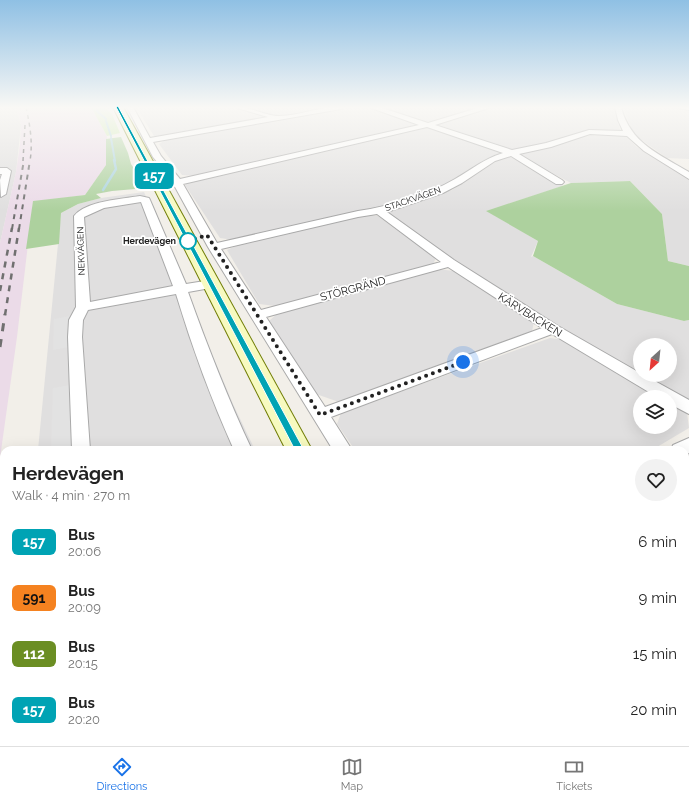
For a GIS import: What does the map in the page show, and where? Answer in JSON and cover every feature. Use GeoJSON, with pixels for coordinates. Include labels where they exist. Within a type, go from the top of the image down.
{"type":"FeatureCollection","features":[{"type":"Feature","properties":{"kind":"street"},"geometry":{"type":"LineString","coordinates":[[136,142],[297,446]]}},
{"type":"Feature","properties":{"kind":"street"},"geometry":{"type":"LineString","coordinates":[[151,142],[157,157],[167,167],[177,182],[214,247],[340,446]]}},
{"type":"Feature","properties":{"kind":"street"},"geometry":{"type":"LineString","coordinates":[[177,182],[354,142]]}},
{"type":"Feature","properties":{"kind":"street"},"geometry":{"type":"LineString","coordinates":[[478,142],[512,153],[559,182]]}},
{"type":"Feature","properties":{"kind":"street","name":"STACKVÄGEN"},"geometry":{"type":"LineString","coordinates":[[214,247],[358,214],[379,211],[440,191],[492,160],[512,153],[558,142]]}},
{"type":"Feature","properties":{"kind":"street"},"geometry":{"type":"LineString","coordinates":[[638,142],[689,176]]}},
{"type":"Feature","properties":{"kind":"street"},"geometry":{"type":"LineString","coordinates":[[667,161],[682,160]]}},
{"type":"Feature","properties":{"kind":"street"},"geometry":{"type":"LineString","coordinates":[[0,171],[7,171],[1,194]]}},
{"type":"Feature","properties":{"kind":"street","name":"NEKVÄGEN"},"geometry":{"type":"LineString","coordinates":[[81,446],[75,337],[76,320],[83,308],[79,216],[93,208],[140,199],[145,200],[181,289],[194,329],[229,420],[241,446]]}},
{"type":"Feature","properties":{"kind":"street","name":"KÄRVBACKEN"},"geometry":{"type":"LineString","coordinates":[[379,211],[450,263],[553,329],[689,408]]}},
{"type":"Feature","properties":{"kind":"street","name":"STÖRGRÄND"},"geometry":{"type":"LineString","coordinates":[[257,315],[450,263]]}},
{"type":"Feature","properties":{"kind":"street"},"geometry":{"type":"LineString","coordinates":[[83,308],[211,284]]}},
{"type":"Feature","properties":{"kind":"street"},"geometry":{"type":"LineString","coordinates":[[320,415],[553,329]]}},
{"type":"Feature","properties":{"kind":"shaded area"},"geometry":{"type":"Polygon","coordinates":[[[0,142],[19,142],[16,172],[0,243],[0,142]]]}},
{"type":"Feature","properties":{"kind":"shaded area"},"geometry":{"type":"Polygon","coordinates":[[[20,142],[107,142],[106,165],[85,195],[33,202],[17,337],[2,446],[0,446],[0,243],[16,172],[20,142]]]}},
{"type":"Feature","properties":{"kind":"shaded area"},"geometry":{"type":"Polygon","coordinates":[[[162,142],[348,142],[195,176],[182,175],[159,144],[162,142]]]}},
{"type":"Feature","properties":{"kind":"shaded area"},"geometry":{"type":"Polygon","coordinates":[[[364,142],[472,142],[499,151],[500,154],[485,160],[439,189],[384,206],[234,240],[220,238],[185,185],[191,181],[364,142]]]}},
{"type":"Feature","properties":{"kind":"shaded area"},"geometry":{"type":"Polygon","coordinates":[[[484,142],[548,142],[516,150],[507,149],[484,142]]]}},
{"type":"Feature","properties":{"kind":"shaded area"},"geometry":{"type":"Polygon","coordinates":[[[565,142],[631,142],[637,147],[684,175],[689,180],[689,266],[668,261],[662,214],[630,181],[571,183],[516,154],[541,149],[565,142]]]}},
{"type":"Feature","properties":{"kind":"shaded area"},"geometry":{"type":"Polygon","coordinates":[[[644,142],[689,142],[689,159],[667,158],[644,142]]]}},
{"type":"Feature","properties":{"kind":"shaded area"},"geometry":{"type":"Polygon","coordinates":[[[505,157],[515,158],[563,186],[487,211],[538,241],[531,257],[533,256],[617,304],[684,321],[689,320],[689,402],[677,395],[677,390],[668,390],[654,382],[677,382],[677,338],[633,338],[633,370],[502,293],[387,214],[389,210],[452,190],[505,157]]]}},
{"type":"Feature","properties":{"kind":"shaded area"},"geometry":{"type":"Polygon","coordinates":[[[144,192],[233,404],[253,446],[38,446],[61,213],[78,204],[101,198],[144,192]]]}},
{"type":"Feature","properties":{"kind":"shaded area"},"geometry":{"type":"Polygon","coordinates":[[[365,215],[378,216],[436,258],[433,264],[275,306],[259,304],[227,250],[240,244],[365,215]]]}},
{"type":"Feature","properties":{"kind":"shaded area"},"geometry":{"type":"Polygon","coordinates":[[[438,269],[454,271],[534,322],[532,331],[339,402],[316,394],[269,321],[278,313],[438,269]]]}},
{"type":"Feature","properties":{"kind":"shaded area"},"geometry":{"type":"Polygon","coordinates":[[[74,315],[74,346],[53,350],[54,319],[74,315]]]}},
{"type":"Feature","properties":{"kind":"shaded area"},"geometry":{"type":"Polygon","coordinates":[[[550,338],[564,340],[633,381],[633,382],[649,390],[633,390],[633,434],[677,434],[677,407],[687,413],[689,428],[659,446],[352,446],[337,424],[341,413],[550,338]]]}},
{"type":"Feature","properties":{"kind":"shaded area"},"geometry":{"type":"Polygon","coordinates":[[[76,384],[76,446],[51,446],[53,388],[76,384]]]}},
{"type":"Feature","properties":{"kind":"green space"},"geometry":{"type":"Polygon","coordinates":[[[106,142],[123,142],[131,164],[147,188],[96,194],[101,198],[78,204],[61,213],[59,244],[26,249],[33,201],[85,195],[106,165],[106,142]]]}},
{"type":"Feature","properties":{"kind":"green space"},"geometry":{"type":"Polygon","coordinates":[[[630,181],[662,214],[668,261],[689,266],[689,320],[684,321],[617,304],[533,256],[538,241],[486,211],[571,183],[630,181]]]}},
{"type":"Feature","properties":{"kind":"waterway"},"geometry":{"type":"LineString","coordinates":[[112,142],[115,161]]}},
{"type":"Feature","properties":{"kind":"waterway"},"geometry":{"type":"LineString","coordinates":[[103,190],[116,169],[114,160]]}},
{"type":"Feature","properties":{"kind":"railway"},"geometry":{"type":"LineString","coordinates":[[23,161],[24,142]]}},
{"type":"Feature","properties":{"kind":"railway"},"geometry":{"type":"LineString","coordinates":[[30,161],[31,142]]}},
{"type":"Feature","properties":{"kind":"railway"},"geometry":{"type":"LineString","coordinates":[[12,229],[24,160]]}},
{"type":"Feature","properties":{"kind":"railway"},"geometry":{"type":"LineString","coordinates":[[19,229],[30,160]]}},
{"type":"Feature","properties":{"kind":"railway"},"geometry":{"type":"LineString","coordinates":[[0,291],[12,228]]}},
{"type":"Feature","properties":{"kind":"railway"},"geometry":{"type":"LineString","coordinates":[[5,315],[19,228]]}},
{"type":"Feature","properties":{"kind":"railway"},"geometry":{"type":"LineString","coordinates":[[0,347],[5,314]]}},
{"type":"Feature","properties":{"kind":"bus line","name":"157"},"geometry":{"type":"LineString","coordinates":[[136,142],[297,446]]}},
{"type":"Feature","properties":{"kind":"place","name":"Herdevägen"},"geometry":{"type":"Point","coordinates":[188,241]}},
{"type":"Feature","properties":{"kind":"route"},"geometry":{"type":"LineString","coordinates":[[188,241],[207,235],[320,415],[463,362]]}}]}
